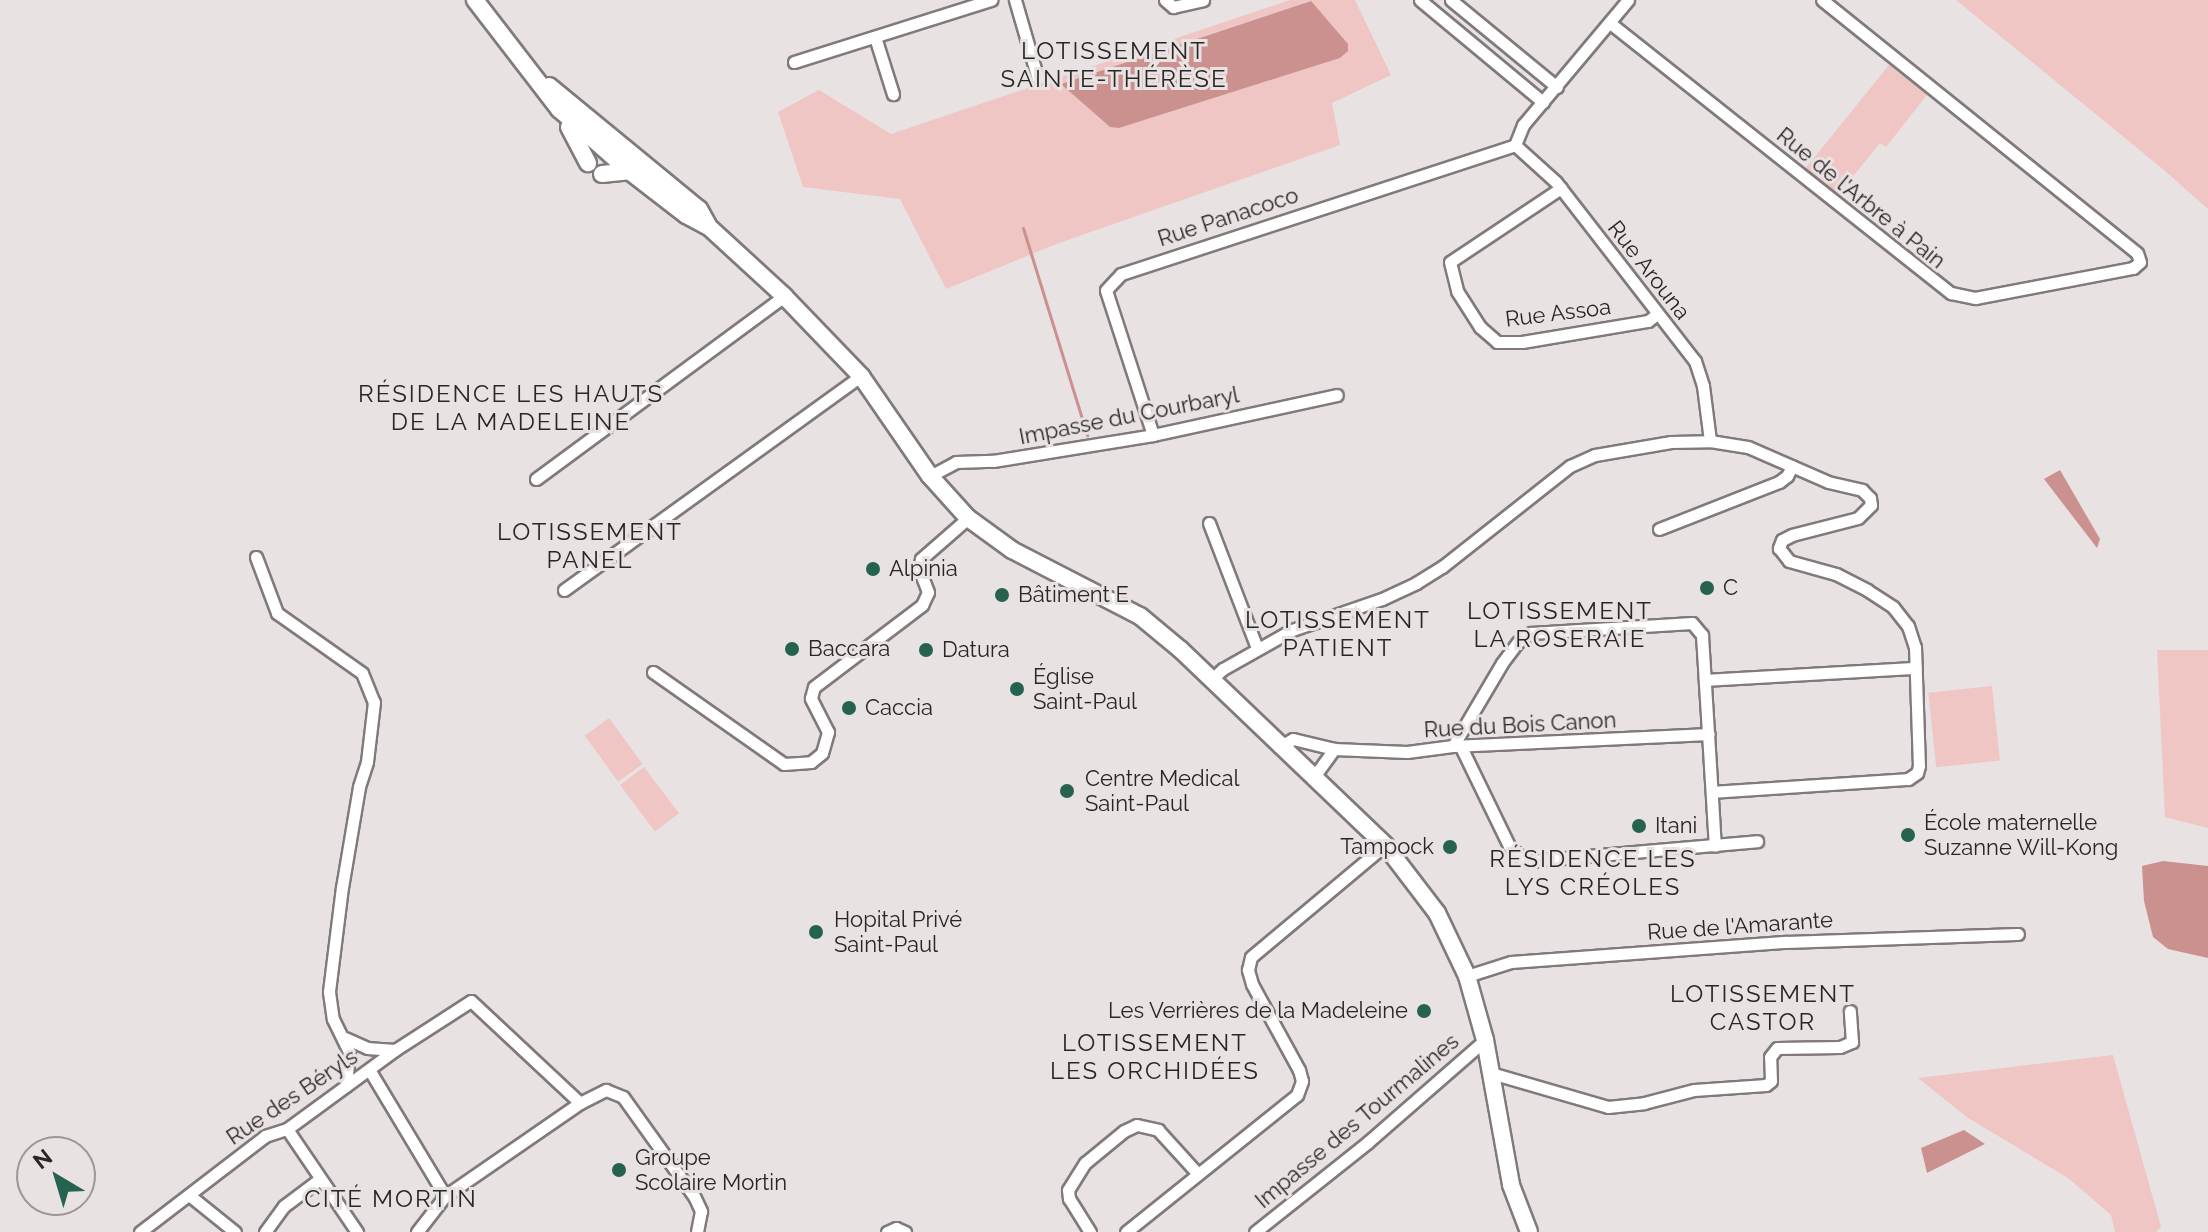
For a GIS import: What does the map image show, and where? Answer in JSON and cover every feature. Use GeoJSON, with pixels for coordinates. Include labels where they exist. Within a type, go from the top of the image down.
{"type":"FeatureCollection","features":[{"type":"Feature","properties":{"kind":"main road"},"geometry":{"type":"LineString","coordinates":[[475,0],[559,109],[588,163]]}},
{"type":"Feature","properties":{"kind":"main road"},"geometry":{"type":"LineString","coordinates":[[536,76],[699,209],[709,227]]}},
{"type":"Feature","properties":{"kind":"main road"},"geometry":{"type":"LineString","coordinates":[[559,109],[629,171],[686,215],[709,227],[784,296],[861,376],[930,476],[968,518],[1012,550],[1140,616],[1385,845],[1437,913],[1467,976],[1485,1040],[1511,1185],[1529,1232]]}},
{"type":"Feature","properties":{"kind":"main road"},"geometry":{"type":"LineString","coordinates":[[602,174],[629,171]]}},
{"type":"Feature","properties":{"kind":"main road"},"geometry":{"type":"LineString","coordinates":[[1506,1153],[1540,1232]]}},
{"type":"Feature","properties":{"kind":"street"},"geometry":{"type":"LineString","coordinates":[[794,62],[991,0]]}},
{"type":"Feature","properties":{"kind":"street"},"geometry":{"type":"LineString","coordinates":[[1015,0],[1038,79]]}},
{"type":"Feature","properties":{"kind":"street"},"geometry":{"type":"LineString","coordinates":[[1165,0],[1173,7],[1203,0]]}},
{"type":"Feature","properties":{"kind":"street"},"geometry":{"type":"LineString","coordinates":[[1420,0],[1543,102]]}},
{"type":"Feature","properties":{"kind":"street"},"geometry":{"type":"LineString","coordinates":[[1451,0],[1557,87]]}},
{"type":"Feature","properties":{"kind":"street"},"geometry":{"type":"LineString","coordinates":[[1515,145],[1523,125],[1628,0]]}},
{"type":"Feature","properties":{"kind":"street","name":"Rue de l'Arbre à Pain"},"geometry":{"type":"LineString","coordinates":[[1610,23],[1940,287],[1956,295],[1975,298],[2004,293],[2133,268],[2140,262],[2137,253],[1822,0]]}},
{"type":"Feature","properties":{"kind":"street"},"geometry":{"type":"LineString","coordinates":[[875,37],[893,94]]}},
{"type":"Feature","properties":{"kind":"street","name":"Rue Arouna"},"geometry":{"type":"LineString","coordinates":[[1515,145],[1561,188],[1699,367],[1710,441]]}},
{"type":"Feature","properties":{"kind":"street","name":"Rue Panacoco"},"geometry":{"type":"LineString","coordinates":[[1153,435],[1106,290],[1121,274],[1515,145]]}},
{"type":"Feature","properties":{"kind":"street","name":"Rue Assoa"},"geometry":{"type":"LineString","coordinates":[[1561,188],[1450,262],[1457,291],[1480,327],[1497,342],[1522,342],[1648,321],[1657,314]]}},
{"type":"Feature","properties":{"kind":"street"},"geometry":{"type":"LineString","coordinates":[[536,479],[784,296]]}},
{"type":"Feature","properties":{"kind":"street"},"geometry":{"type":"LineString","coordinates":[[564,590],[861,376]]}},
{"type":"Feature","properties":{"kind":"street","name":"Impasse du Courbaryl"},"geometry":{"type":"LineString","coordinates":[[930,476],[956,462],[993,461],[1153,435],[1337,395]]}},
{"type":"Feature","properties":{"kind":"street"},"geometry":{"type":"LineString","coordinates":[[1211,680],[1257,648],[1292,630],[1416,583],[1442,567],[1570,466],[1625,449],[1710,441],[1748,447],[1828,482],[1862,490],[1871,505],[1858,518],[1782,540],[1779,548],[1782,556],[1836,574],[1893,607],[1908,626],[1915,647],[1919,766],[1917,773],[1908,779],[1712,792]]}},
{"type":"Feature","properties":{"kind":"street"},"geometry":{"type":"LineString","coordinates":[[1659,529],[1779,482],[1787,476],[1792,466]]}},
{"type":"Feature","properties":{"kind":"street"},"geometry":{"type":"LineString","coordinates":[[653,672],[784,764],[811,762],[822,753],[828,732],[811,698],[814,687],[922,605],[928,589],[919,569],[921,559],[968,518]]}},
{"type":"Feature","properties":{"kind":"street"},"geometry":{"type":"LineString","coordinates":[[1209,523],[1257,648]]}},
{"type":"Feature","properties":{"kind":"street"},"geometry":{"type":"LineString","coordinates":[[256,557],[277,613],[362,673],[374,702],[367,762],[359,787],[342,887],[329,992],[333,1019],[345,1038],[349,1052],[346,1086]]}},
{"type":"Feature","properties":{"kind":"street"},"geometry":{"type":"LineString","coordinates":[[1715,846],[1702,635],[1696,625],[1531,633],[1518,642],[1502,663],[1457,746],[1509,846],[1522,858],[1530,861],[1715,846],[1757,841]]}},
{"type":"Feature","properties":{"kind":"street"},"geometry":{"type":"LineString","coordinates":[[1705,680],[1916,668]]}},
{"type":"Feature","properties":{"kind":"street","name":"Rue du Bois Canon"},"geometry":{"type":"LineString","coordinates":[[1279,747],[1293,739],[1334,749],[1407,752],[1457,746],[1709,734]]}},
{"type":"Feature","properties":{"kind":"street"},"geometry":{"type":"LineString","coordinates":[[1313,778],[1334,749]]}},
{"type":"Feature","properties":{"kind":"street"},"geometry":{"type":"LineString","coordinates":[[1126,1232],[1297,1095],[1302,1081],[1299,1070],[1252,984],[1248,970],[1251,957],[1385,845]]}},
{"type":"Feature","properties":{"kind":"street","name":"Rue de l'Amarante"},"geometry":{"type":"LineString","coordinates":[[1467,976],[1511,962],[1786,942],[2018,934]]}},
{"type":"Feature","properties":{"kind":"street","name":"Rue des Béryls"},"geometry":{"type":"LineString","coordinates":[[140,1232],[265,1136],[287,1129],[395,1050],[471,1001],[580,1103]]}},
{"type":"Feature","properties":{"kind":"street"},"geometry":{"type":"LineString","coordinates":[[1491,1073],[1608,1107],[1644,1103],[1694,1090],[1766,1085],[1771,1081],[1770,1057],[1777,1048],[1840,1047],[1852,1042],[1850,1011]]}},
{"type":"Feature","properties":{"kind":"street"},"geometry":{"type":"LineString","coordinates":[[345,1038],[367,1048],[395,1050]]}},
{"type":"Feature","properties":{"kind":"street","name":"Impasse des Tourmalines"},"geometry":{"type":"LineString","coordinates":[[1255,1232],[1368,1142],[1485,1040]]}},
{"type":"Feature","properties":{"kind":"street"},"geometry":{"type":"LineString","coordinates":[[370,1071],[445,1196]]}},
{"type":"Feature","properties":{"kind":"street"},"geometry":{"type":"LineString","coordinates":[[417,1232],[445,1196],[580,1103],[606,1090],[623,1097],[698,1203],[701,1211],[697,1232]]}},
{"type":"Feature","properties":{"kind":"street"},"geometry":{"type":"LineString","coordinates":[[1090,1232],[1069,1199],[1069,1184],[1085,1163],[1131,1127],[1151,1126],[1158,1130],[1198,1174]]}},
{"type":"Feature","properties":{"kind":"street"},"geometry":{"type":"LineString","coordinates":[[287,1129],[357,1232]]}},
{"type":"Feature","properties":{"kind":"street"},"geometry":{"type":"LineString","coordinates":[[265,1232],[284,1206],[320,1179]]}},
{"type":"Feature","properties":{"kind":"street"},"geometry":{"type":"LineString","coordinates":[[189,1195],[235,1232]]}},
{"type":"Feature","properties":{"kind":"street"},"geometry":{"type":"LineString","coordinates":[[887,1232],[896,1228],[905,1232]]}},
{"type":"Feature","properties":{"kind":"shaded area"},"geometry":{"type":"Polygon","coordinates":[[[1290,0],[1355,0],[1391,75],[1332,103],[1340,145],[1059,243],[946,289],[900,199],[803,187],[778,112],[819,90],[891,134],[1290,0]],[[1310,1],[1061,84],[1119,128],[1340,58],[1348,50],[1310,1]]]}},
{"type":"Feature","properties":{"kind":"shaded area"},"geometry":{"type":"Polygon","coordinates":[[[1956,0],[2208,0],[2208,209],[2164,170],[1956,0]]]}},
{"type":"Feature","properties":{"kind":"shaded area"},"geometry":{"type":"Polygon","coordinates":[[[1311,1],[1348,44],[1348,51],[1340,58],[1119,128],[1110,127],[1061,84],[1311,1]]]}},
{"type":"Feature","properties":{"kind":"shaded area"},"geometry":{"type":"Polygon","coordinates":[[[1889,65],[1927,95],[1886,147],[1880,143],[1838,195],[1805,169],[1889,65]]]}},
{"type":"Feature","properties":{"kind":"shaded area"},"geometry":{"type":"Polygon","coordinates":[[[2060,470],[2100,539],[2097,548],[2044,479],[2060,470]]]}},
{"type":"Feature","properties":{"kind":"shaded area"},"geometry":{"type":"Polygon","coordinates":[[[2157,650],[2208,650],[2208,828],[2165,817],[2157,650]]]}},
{"type":"Feature","properties":{"kind":"shaded area"},"geometry":{"type":"Polygon","coordinates":[[[1992,686],[2000,761],[1936,767],[1928,693],[1992,686]]]}},
{"type":"Feature","properties":{"kind":"shaded area"},"geometry":{"type":"Polygon","coordinates":[[[609,718],[643,764],[618,782],[585,736],[609,718]]]}},
{"type":"Feature","properties":{"kind":"shaded area"},"geometry":{"type":"Polygon","coordinates":[[[644,767],[679,813],[655,831],[620,785],[644,767]]]}},
{"type":"Feature","properties":{"kind":"shaded area"},"geometry":{"type":"Polygon","coordinates":[[[2163,861],[2208,866],[2208,958],[2168,949],[2153,937],[2144,901],[2142,866],[2163,861]]]}},
{"type":"Feature","properties":{"kind":"shaded area"},"geometry":{"type":"Polygon","coordinates":[[[2113,1055],[2161,1227],[2156,1232],[2115,1232],[2111,1215],[2068,1178],[1968,1118],[1918,1078],[2113,1055]]]}},
{"type":"Feature","properties":{"kind":"shaded area"},"geometry":{"type":"Polygon","coordinates":[[[1964,1130],[1985,1144],[1927,1173],[1921,1148],[1964,1130]]]}},
{"type":"Feature","properties":{"kind":"waterway"},"geometry":{"type":"LineString","coordinates":[[1023,228],[1087,435]]}},
{"type":"Feature","properties":{"kind":"place","name":"Alpinia"},"geometry":{"type":"Point","coordinates":[873,569]}},
{"type":"Feature","properties":{"kind":"place","name":"C"},"geometry":{"type":"Point","coordinates":[1707,588]}},
{"type":"Feature","properties":{"kind":"place","name":"Bâtiment E"},"geometry":{"type":"Point","coordinates":[1002,595]}},
{"type":"Feature","properties":{"kind":"place","name":"Baccara"},"geometry":{"type":"Point","coordinates":[792,649]}},
{"type":"Feature","properties":{"kind":"place","name":"Datura"},"geometry":{"type":"Point","coordinates":[926,650]}},
{"type":"Feature","properties":{"kind":"place","name":"Église Saint-Paul"},"geometry":{"type":"Point","coordinates":[1017,689]}},
{"type":"Feature","properties":{"kind":"place","name":"Caccia"},"geometry":{"type":"Point","coordinates":[849,708]}},
{"type":"Feature","properties":{"kind":"place","name":"Centre Medical Saint-Paul"},"geometry":{"type":"Point","coordinates":[1067,791]}},
{"type":"Feature","properties":{"kind":"place","name":"Itani"},"geometry":{"type":"Point","coordinates":[1639,826]}},
{"type":"Feature","properties":{"kind":"place","name":"École maternelle Suzanne Will-Kong"},"geometry":{"type":"Point","coordinates":[1908,835]}},
{"type":"Feature","properties":{"kind":"place","name":"Tampock"},"geometry":{"type":"Point","coordinates":[1450,847]}},
{"type":"Feature","properties":{"kind":"place","name":"Hopital Privé Saint-Paul"},"geometry":{"type":"Point","coordinates":[816,932]}},
{"type":"Feature","properties":{"kind":"place","name":"Les Verrières de la Madeleine"},"geometry":{"type":"Point","coordinates":[1424,1011]}},
{"type":"Feature","properties":{"kind":"place","name":"Groupe Scolaire Mortin"},"geometry":{"type":"Point","coordinates":[619,1170]}},
{"type":"Feature","properties":{"kind":"district","name":"LOTISSEMENT SAINTE-THÉRÈSE"},"geometry":{"type":"Point","coordinates":[1114,65]}},
{"type":"Feature","properties":{"kind":"district","name":"RÉSIDENCE LES HAUTS DE LA MADELEINE"},"geometry":{"type":"Point","coordinates":[511,408]}},
{"type":"Feature","properties":{"kind":"district","name":"LOTISSEMENT PANEL"},"geometry":{"type":"Point","coordinates":[590,546]}},
{"type":"Feature","properties":{"kind":"district","name":"LOTISSEMENT LA ROSERAIE"},"geometry":{"type":"Point","coordinates":[1560,625]}},
{"type":"Feature","properties":{"kind":"district","name":"LOTISSEMENT PATIENT"},"geometry":{"type":"Point","coordinates":[1338,634]}},
{"type":"Feature","properties":{"kind":"district","name":"RÉSIDENCE LES LYS CRÉOLES"},"geometry":{"type":"Point","coordinates":[1593,873]}},
{"type":"Feature","properties":{"kind":"district","name":"LOTISSEMENT CASTOR"},"geometry":{"type":"Point","coordinates":[1763,1008]}},
{"type":"Feature","properties":{"kind":"district","name":"LOTISSEMENT LES ORCHIDÉES"},"geometry":{"type":"Point","coordinates":[1155,1057]}},
{"type":"Feature","properties":{"kind":"district","name":"CITÉ MORTIN"},"geometry":{"type":"Point","coordinates":[391,1199]}}]}
